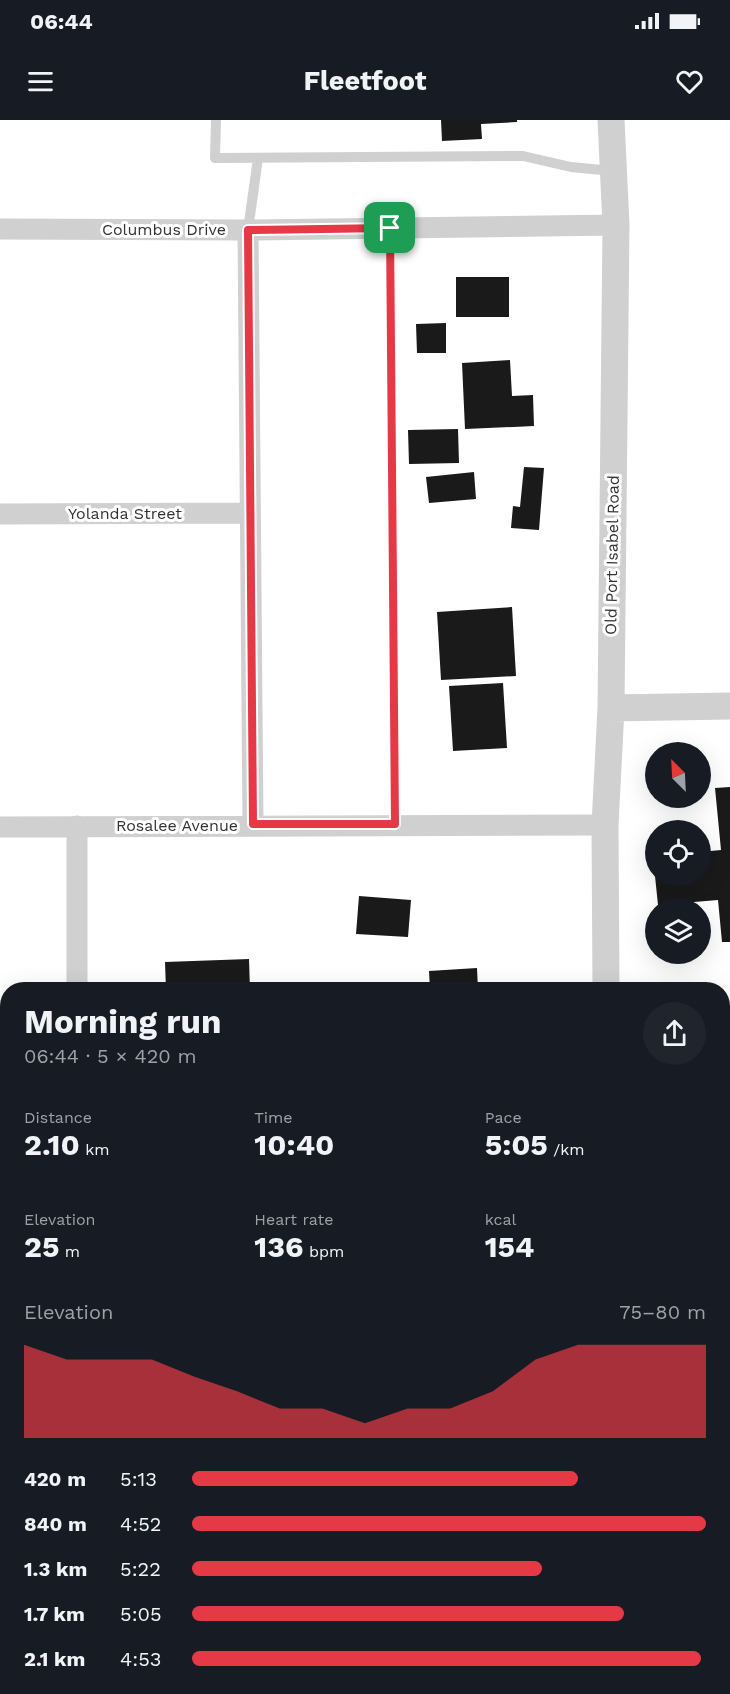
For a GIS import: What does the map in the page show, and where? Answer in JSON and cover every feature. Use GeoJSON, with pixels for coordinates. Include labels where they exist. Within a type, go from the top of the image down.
{"type":"FeatureCollection","features":[{"type":"Feature","properties":{"kind":"street","name":"Old Port Isabel Road"},"geometry":{"type":"LineString","coordinates":[[606,982],[605,825],[611,708],[616,225],[611,120]]}},
{"type":"Feature","properties":{"kind":"street","name":"Columbus Drive"},"geometry":{"type":"LineString","coordinates":[[0,229],[248,230],[616,225]]}},
{"type":"Feature","properties":{"kind":"street"},"geometry":{"type":"LineString","coordinates":[[248,230],[253,824]]}},
{"type":"Feature","properties":{"kind":"street","name":"Yolanda Street"},"geometry":{"type":"LineString","coordinates":[[0,514],[250,513]]}},
{"type":"Feature","properties":{"kind":"street"},"geometry":{"type":"LineString","coordinates":[[611,708],[730,706]]}},
{"type":"Feature","properties":{"kind":"street","name":"Rosalee Avenue"},"geometry":{"type":"LineString","coordinates":[[0,826],[605,825]]}},
{"type":"Feature","properties":{"kind":"street"},"geometry":{"type":"LineString","coordinates":[[77,826],[77,982]]}},
{"type":"Feature","properties":{"kind":"lane"},"geometry":{"type":"LineString","coordinates":[[216,120],[215,158],[523,156],[571,167],[613,171]]}},
{"type":"Feature","properties":{"kind":"lane"},"geometry":{"type":"LineString","coordinates":[[248,230],[258,158]]}},
{"type":"Feature","properties":{"kind":"lane"},"geometry":{"type":"LineString","coordinates":[[390,228],[395,824]]}},
{"type":"Feature","properties":{"kind":"building"},"geometry":{"type":"Polygon","coordinates":[[[441,120],[517,120],[517,122],[481,124],[482,139],[442,141],[441,120]]]}},
{"type":"Feature","properties":{"kind":"building"},"geometry":{"type":"Polygon","coordinates":[[[456,277],[509,277],[509,317],[456,317],[456,277]]]}},
{"type":"Feature","properties":{"kind":"building"},"geometry":{"type":"Polygon","coordinates":[[[446,323],[446,353],[417,353],[416,324],[446,323]]]}},
{"type":"Feature","properties":{"kind":"building"},"geometry":{"type":"Polygon","coordinates":[[[510,360],[512,396],[533,395],[534,426],[465,429],[462,363],[510,360]]]}},
{"type":"Feature","properties":{"kind":"building"},"geometry":{"type":"Polygon","coordinates":[[[458,429],[459,463],[409,464],[408,430],[458,429]]]}},
{"type":"Feature","properties":{"kind":"building"},"geometry":{"type":"Polygon","coordinates":[[[524,467],[544,468],[539,530],[511,528],[513,506],[520,507],[524,467]]]}},
{"type":"Feature","properties":{"kind":"building"},"geometry":{"type":"Polygon","coordinates":[[[474,472],[476,499],[429,503],[426,477],[474,472]]]}},
{"type":"Feature","properties":{"kind":"building"},"geometry":{"type":"Polygon","coordinates":[[[512,607],[516,676],[441,680],[437,612],[512,607]]]}},
{"type":"Feature","properties":{"kind":"building"},"geometry":{"type":"Polygon","coordinates":[[[503,683],[507,748],[453,751],[449,686],[503,683]]]}},
{"type":"Feature","properties":{"kind":"building"},"geometry":{"type":"Polygon","coordinates":[[[730,787],[730,942],[722,942],[718,900],[657,898],[656,886],[711,886],[711,851],[721,850],[715,788],[730,787]]]}},
{"type":"Feature","properties":{"kind":"building"},"geometry":{"type":"Polygon","coordinates":[[[359,896],[411,900],[408,937],[356,934],[359,896]]]}},
{"type":"Feature","properties":{"kind":"building"},"geometry":{"type":"Polygon","coordinates":[[[249,959],[250,982],[166,982],[165,962],[249,959]]]}},
{"type":"Feature","properties":{"kind":"building"},"geometry":{"type":"Polygon","coordinates":[[[477,968],[478,982],[430,982],[429,971],[477,968]]]}},
{"type":"Feature","properties":{"kind":"route"},"geometry":{"type":"LineString","coordinates":[[390,228],[395,824],[253,824],[248,230],[390,228]]}}]}
